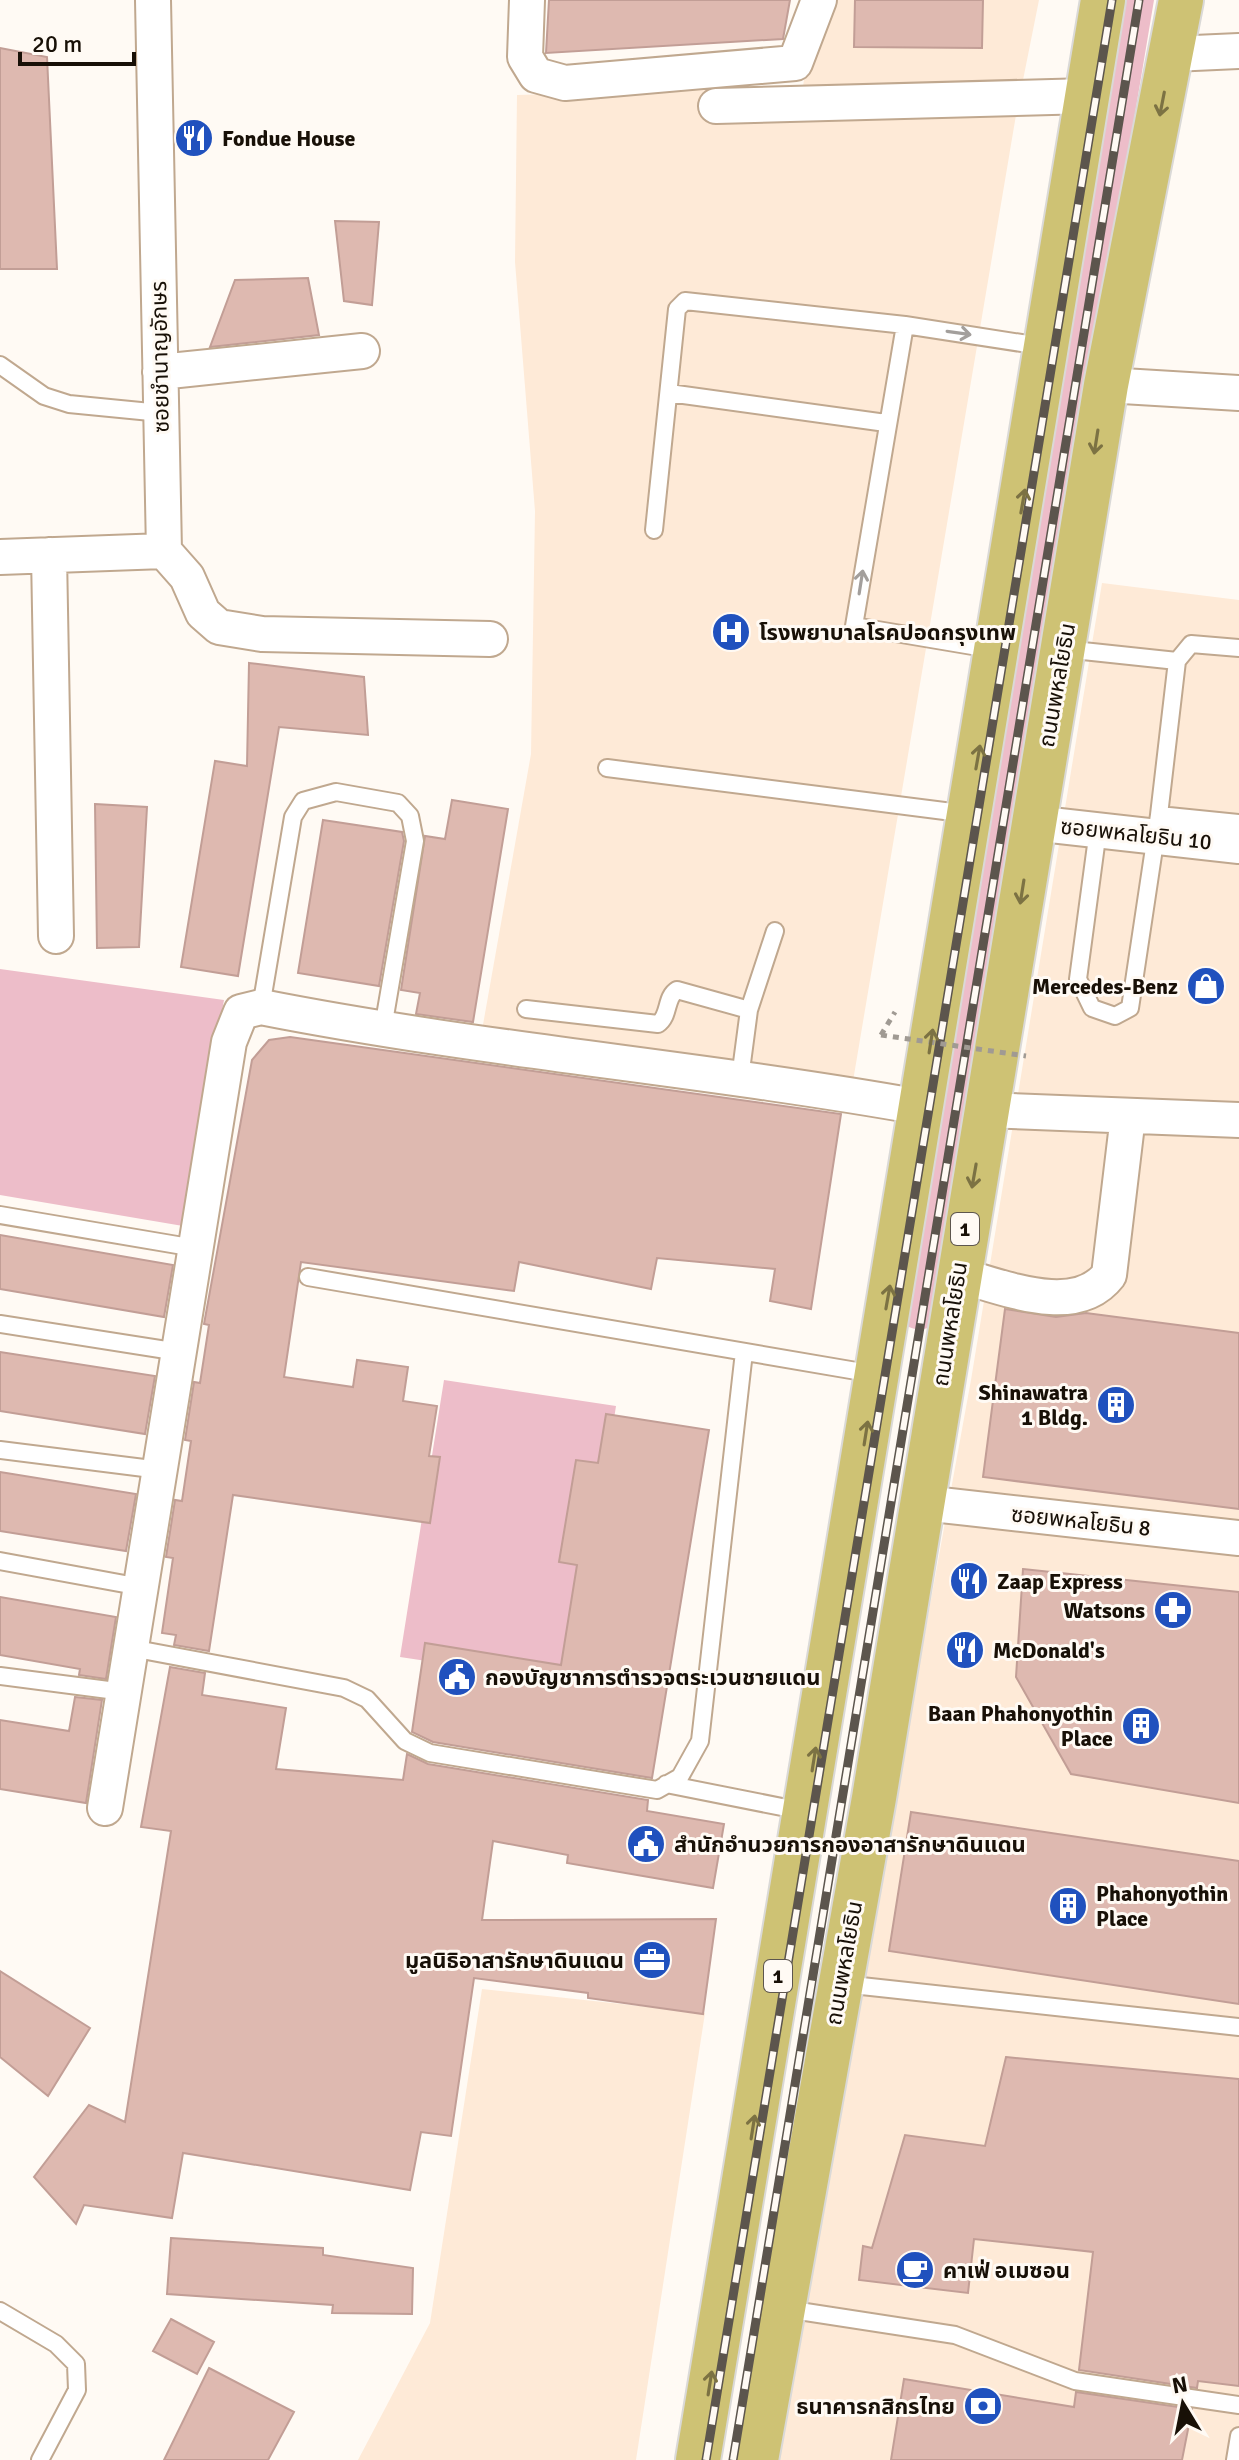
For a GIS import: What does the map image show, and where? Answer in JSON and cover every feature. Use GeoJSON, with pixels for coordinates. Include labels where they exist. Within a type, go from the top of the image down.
{"type":"FeatureCollection","features":[{"type":"Feature","properties":{"kind":"main road","name":"1"},"geometry":{"type":"LineString","coordinates":[[698,2460],[1103,0]]}},
{"type":"Feature","properties":{"kind":"main road","name":"ถนนพหลโยธิน"},"geometry":{"type":"LineString","coordinates":[[756,2460],[923,1503],[943,1364],[1106,385],[1181,0]]}},
{"type":"Feature","properties":{"kind":"main road"},"geometry":{"type":"LineString","coordinates":[[968,814],[1033,823]]}},
{"type":"Feature","properties":{"kind":"main road"},"geometry":{"type":"LineString","coordinates":[[877,1364],[943,1364]]}},
{"type":"Feature","properties":{"kind":"main road"},"geometry":{"type":"LineString","coordinates":[[857,1492],[923,1503]]}},
{"type":"Feature","properties":{"kind":"main road"},"geometry":{"type":"LineString","coordinates":[[725,2297],[784,2309]]}},
{"type":"Feature","properties":{"kind":"street","name":"ซอยชำนาญอักษร"},"geometry":{"type":"LineString","coordinates":[[153,0],[164,551]]}},
{"type":"Feature","properties":{"kind":"street"},"geometry":{"type":"LineString","coordinates":[[527,0],[525,57],[536,75],[565,83],[795,63],[819,0]]}},
{"type":"Feature","properties":{"kind":"street"},"geometry":{"type":"LineString","coordinates":[[1172,54],[1239,51]]}},
{"type":"Feature","properties":{"kind":"street"},"geometry":{"type":"LineString","coordinates":[[716,106],[1088,96]]}},
{"type":"Feature","properties":{"kind":"street"},"geometry":{"type":"LineString","coordinates":[[160,372],[362,351]]}},
{"type":"Feature","properties":{"kind":"street"},"geometry":{"type":"LineString","coordinates":[[1106,385],[1239,393]]}},
{"type":"Feature","properties":{"kind":"street"},"geometry":{"type":"LineString","coordinates":[[0,557],[164,551],[187,577],[203,613],[219,627],[262,634],[490,639]]}},
{"type":"Feature","properties":{"kind":"street"},"geometry":{"type":"LineString","coordinates":[[49,555],[56,936]]}},
{"type":"Feature","properties":{"kind":"street","name":"ซอยพหลโยธิน 10"},"geometry":{"type":"LineString","coordinates":[[1033,823],[1098,830],[1158,825],[1239,846]]}},
{"type":"Feature","properties":{"kind":"street"},"geometry":{"type":"LineString","coordinates":[[105,1808],[229,1042],[241,1012],[261,1007],[383,1028],[740,1078],[920,1107]]}},
{"type":"Feature","properties":{"kind":"street"},"geometry":{"type":"LineString","coordinates":[[985,1110],[1239,1120]]}},
{"type":"Feature","properties":{"kind":"street"},"geometry":{"type":"LineString","coordinates":[[958,1275],[1062,1298],[1094,1291],[1109,1275],[1128,1116]]}},
{"type":"Feature","properties":{"kind":"street","name":"ซอยพหลโยธิน 8"},"geometry":{"type":"LineString","coordinates":[[923,1503],[1239,1538]]}},
{"type":"Feature","properties":{"kind":"lane"},"geometry":{"type":"LineString","coordinates":[[654,530],[677,309],[685,301],[905,325],[1048,347]]}},
{"type":"Feature","properties":{"kind":"lane"},"geometry":{"type":"LineString","coordinates":[[905,325],[854,626],[997,650]]}},
{"type":"Feature","properties":{"kind":"lane"},"geometry":{"type":"LineString","coordinates":[[0,365],[44,396],[69,404],[161,413]]}},
{"type":"Feature","properties":{"kind":"lane"},"geometry":{"type":"LineString","coordinates":[[669,393],[886,423]]}},
{"type":"Feature","properties":{"kind":"lane"},"geometry":{"type":"LineString","coordinates":[[1098,830],[1078,979],[1092,1008],[1115,1016],[1130,1008],[1158,825],[1177,661],[1191,644],[1239,648]]}},
{"type":"Feature","properties":{"kind":"lane"},"geometry":{"type":"LineString","coordinates":[[1063,649],[1177,661]]}},
{"type":"Feature","properties":{"kind":"lane"},"geometry":{"type":"LineString","coordinates":[[607,768],[968,814]]}},
{"type":"Feature","properties":{"kind":"lane"},"geometry":{"type":"LineString","coordinates":[[261,1007],[293,817],[303,801],[336,792],[398,803],[410,816],[415,841],[383,1028]]}},
{"type":"Feature","properties":{"kind":"lane"},"geometry":{"type":"LineString","coordinates":[[1158,825],[1239,823]]}},
{"type":"Feature","properties":{"kind":"lane"},"geometry":{"type":"LineString","coordinates":[[740,1078],[749,1010],[775,931]]}},
{"type":"Feature","properties":{"kind":"lane"},"geometry":{"type":"LineString","coordinates":[[526,1009],[658,1024],[663,1020],[672,994],[677,990],[749,1010]]}},
{"type":"Feature","properties":{"kind":"lane"},"geometry":{"type":"LineString","coordinates":[[0,1215],[195,1248]]}},
{"type":"Feature","properties":{"kind":"lane"},"geometry":{"type":"LineString","coordinates":[[308,1277],[744,1352],[877,1364]]}},
{"type":"Feature","properties":{"kind":"lane"},"geometry":{"type":"LineString","coordinates":[[0,1324],[179,1352]]}},
{"type":"Feature","properties":{"kind":"lane"},"geometry":{"type":"LineString","coordinates":[[131,1648],[344,1688],[367,1699],[405,1741],[430,1753],[657,1790],[680,1777],[700,1741],[744,1352]]}},
{"type":"Feature","properties":{"kind":"lane"},"geometry":{"type":"LineString","coordinates":[[0,1450],[160,1470]]}},
{"type":"Feature","properties":{"kind":"lane"},"geometry":{"type":"LineString","coordinates":[[0,1561],[141,1587]]}},
{"type":"Feature","properties":{"kind":"lane"},"geometry":{"type":"LineString","coordinates":[[0,1676],[124,1692]]}},
{"type":"Feature","properties":{"kind":"lane"},"geometry":{"type":"LineString","coordinates":[[666,1784],[805,1811]]}},
{"type":"Feature","properties":{"kind":"lane"},"geometry":{"type":"LineString","coordinates":[[839,1984],[1239,2027]]}},
{"type":"Feature","properties":{"kind":"lane"},"geometry":{"type":"LineString","coordinates":[[784,2309],[955,2335],[1075,2381],[1239,2405]]}},
{"type":"Feature","properties":{"kind":"lane"},"geometry":{"type":"LineString","coordinates":[[0,2311],[56,2344],[76,2364],[77,2390],[40,2460]]}},
{"type":"Feature","properties":{"kind":"lane"},"geometry":{"type":"LineString","coordinates":[[1235,2460],[1239,2436]]}},
{"type":"Feature","properties":{"kind":"path"},"geometry":{"type":"LineString","coordinates":[[895,1011],[881,1035],[1026,1056]]}},
{"type":"Feature","properties":{"kind":"shaded area","name":"โรงพยาบาลโรคปอดกรุงเทพ"},"geometry":{"type":"Polygon","coordinates":[[[814,0],[1039,0],[1016,115],[852,1087],[481,1036],[531,754],[535,511],[515,262],[517,95],[803,87],[814,0]]]}},
{"type":"Feature","properties":{"kind":"shaded area"},"geometry":{"type":"Polygon","coordinates":[[[1115,0],[1154,0],[1015,832],[938,1323],[917,1329],[898,1320],[1115,0]]]}},
{"type":"Feature","properties":{"kind":"shaded area"},"geometry":{"type":"Polygon","coordinates":[[[1102,583],[1239,600],[1239,2460],[774,2460],[971,1380],[1102,583]]]}},
{"type":"Feature","properties":{"kind":"shaded area"},"geometry":{"type":"Polygon","coordinates":[[[0,969],[224,1000],[183,1226],[0,1195],[0,969]]]}},
{"type":"Feature","properties":{"kind":"shaded area"},"geometry":{"type":"Polygon","coordinates":[[[444,1380],[616,1406],[573,1683],[400,1657],[444,1380]]]}},
{"type":"Feature","properties":{"kind":"shaded area"},"geometry":{"type":"Polygon","coordinates":[[[482,1989],[705,2013],[636,2460],[358,2460],[430,2323],[482,1989]]]}},
{"type":"Feature","properties":{"kind":"building"},"geometry":{"type":"Polygon","coordinates":[[[549,0],[790,0],[783,39],[546,53],[549,0]]]}},
{"type":"Feature","properties":{"kind":"building"},"geometry":{"type":"Polygon","coordinates":[[[855,0],[983,0],[982,48],[854,47],[855,0]]]}},
{"type":"Feature","properties":{"kind":"building"},"geometry":{"type":"Polygon","coordinates":[[[0,48],[47,57],[57,269],[0,269],[0,48]]]}},
{"type":"Feature","properties":{"kind":"building"},"geometry":{"type":"Polygon","coordinates":[[[335,221],[379,222],[372,305],[344,301],[335,221]]]}},
{"type":"Feature","properties":{"kind":"building"},"geometry":{"type":"Polygon","coordinates":[[[308,278],[319,335],[210,347],[235,280],[308,278]]]}},
{"type":"Feature","properties":{"kind":"building"},"geometry":{"type":"Polygon","coordinates":[[[249,663],[364,677],[368,735],[279,727],[238,976],[181,967],[215,761],[247,766],[249,663]]]}},
{"type":"Feature","properties":{"kind":"building"},"geometry":{"type":"Polygon","coordinates":[[[452,800],[508,809],[473,1022],[416,1014],[420,993],[401,990],[425,836],[445,839],[452,800]]]}},
{"type":"Feature","properties":{"kind":"building"},"geometry":{"type":"Polygon","coordinates":[[[95,804],[147,807],[139,947],[97,948],[95,804]]]}},
{"type":"Feature","properties":{"kind":"building"},"geometry":{"type":"Polygon","coordinates":[[[323,820],[402,832],[404,841],[379,986],[298,973],[323,820]]]}},
{"type":"Feature","properties":{"kind":"building"},"geometry":{"type":"Polygon","coordinates":[[[290,1037],[841,1114],[811,1309],[770,1301],[775,1269],[657,1258],[651,1289],[519,1262],[514,1291],[301,1262],[284,1377],[353,1387],[357,1360],[408,1367],[403,1401],[437,1406],[429,1456],[440,1457],[430,1523],[233,1495],[209,1651],[174,1645],[176,1635],[162,1633],[173,1558],[166,1557],[175,1500],[182,1501],[191,1441],[185,1440],[194,1382],[200,1383],[209,1325],[204,1324],[252,1060],[269,1040],[290,1037]]]}},
{"type":"Feature","properties":{"kind":"building"},"geometry":{"type":"Polygon","coordinates":[[[0,1235],[173,1265],[164,1317],[0,1289],[0,1235]]]}},
{"type":"Feature","properties":{"kind":"building","name":"Shinawatra 1 Bldg."},"geometry":{"type":"Polygon","coordinates":[[[1005,1309],[1056,1317],[1086,1313],[1239,1333],[1239,1509],[983,1477],[1005,1309]]]}},
{"type":"Feature","properties":{"kind":"building"},"geometry":{"type":"Polygon","coordinates":[[[0,1352],[155,1376],[145,1434],[0,1411],[0,1352]]]}},
{"type":"Feature","properties":{"kind":"building"},"geometry":{"type":"Polygon","coordinates":[[[606,1414],[709,1430],[652,1778],[433,1742],[412,1732],[425,1643],[561,1665],[577,1565],[559,1562],[576,1460],[598,1463],[606,1414]]]}},
{"type":"Feature","properties":{"kind":"building"},"geometry":{"type":"Polygon","coordinates":[[[0,1472],[136,1494],[126,1551],[0,1531],[0,1472]]]}},
{"type":"Feature","properties":{"kind":"building","name":"Baan Phahonyothin Place"},"geometry":{"type":"Polygon","coordinates":[[[1023,1569],[1239,1592],[1239,1803],[1071,1774],[1016,1677],[1023,1569]]]}},
{"type":"Feature","properties":{"kind":"building"},"geometry":{"type":"Polygon","coordinates":[[[0,1597],[116,1617],[106,1679],[79,1675],[80,1669],[0,1655],[0,1597]]]}},
{"type":"Feature","properties":{"kind":"building"},"geometry":{"type":"Polygon","coordinates":[[[170,1667],[205,1673],[202,1695],[286,1708],[276,1769],[403,1780],[407,1754],[428,1764],[648,1800],[647,1811],[724,1824],[713,1888],[567,1863],[568,1855],[493,1841],[482,1920],[716,1919],[703,2014],[588,1998],[588,1993],[474,1978],[451,2136],[421,2132],[410,2190],[183,2153],[172,2218],[84,2205],[76,2224],[34,2177],[89,2105],[125,2122],[171,1831],[141,1827],[170,1667]]]}},
{"type":"Feature","properties":{"kind":"building"},"geometry":{"type":"Polygon","coordinates":[[[75,1697],[102,1700],[86,1803],[0,1789],[0,1720],[69,1731],[75,1697]]]}},
{"type":"Feature","properties":{"kind":"building","name":"Phahonyothin Place"},"geometry":{"type":"Polygon","coordinates":[[[911,1812],[1239,1861],[1239,2004],[889,1951],[911,1812]]]}},
{"type":"Feature","properties":{"kind":"building"},"geometry":{"type":"Polygon","coordinates":[[[0,1971],[90,2028],[48,2096],[0,2057],[0,1971]]]}},
{"type":"Feature","properties":{"kind":"building"},"geometry":{"type":"Polygon","coordinates":[[[1006,2057],[1239,2079],[1239,2386],[1198,2381],[1197,2388],[1079,2370],[1093,2252],[974,2239],[968,2293],[859,2280],[863,2246],[872,2248],[905,2135],[985,2146],[1006,2057]]]}},
{"type":"Feature","properties":{"kind":"building"},"geometry":{"type":"Polygon","coordinates":[[[171,2238],[323,2248],[323,2255],[413,2268],[412,2314],[332,2313],[333,2305],[167,2294],[171,2238]]]}},
{"type":"Feature","properties":{"kind":"building"},"geometry":{"type":"Polygon","coordinates":[[[171,2319],[214,2342],[197,2374],[153,2351],[171,2319]]]}},
{"type":"Feature","properties":{"kind":"building"},"geometry":{"type":"Polygon","coordinates":[[[209,2368],[294,2412],[268,2460],[164,2460],[209,2368]]]}},
{"type":"Feature","properties":{"kind":"building","name":"ธนาคารกสิกรไทย"},"geometry":{"type":"Polygon","coordinates":[[[904,2379],[1074,2407],[1076,2392],[1192,2409],[1182,2460],[891,2460],[904,2379]]]}},
{"type":"Feature","properties":{"kind":"railway"},"geometry":{"type":"LineString","coordinates":[[706,2460],[1112,0]]}},
{"type":"Feature","properties":{"kind":"railway"},"geometry":{"type":"LineString","coordinates":[[733,2460],[1139,0]]}},
{"type":"Feature","properties":{"kind":"place","name":"Fondue House"},"geometry":{"type":"Point","coordinates":[194,138]}},
{"type":"Feature","properties":{"kind":"place","name":"โรงพยาบาลโรคปอดกรุงเทพ"},"geometry":{"type":"Point","coordinates":[731,632]}},
{"type":"Feature","properties":{"kind":"place","name":"Mercedes-Benz"},"geometry":{"type":"Point","coordinates":[1206,986]}},
{"type":"Feature","properties":{"kind":"place","name":"Shinawatra 1 Bldg."},"geometry":{"type":"Point","coordinates":[1116,1405]}},
{"type":"Feature","properties":{"kind":"place","name":"Zaap Express"},"geometry":{"type":"Point","coordinates":[969,1581]}},
{"type":"Feature","properties":{"kind":"place","name":"Watsons"},"geometry":{"type":"Point","coordinates":[1173,1610]}},
{"type":"Feature","properties":{"kind":"place","name":"McDonald's"},"geometry":{"type":"Point","coordinates":[965,1650]}},
{"type":"Feature","properties":{"kind":"place","name":"กองบัญชาการตำรวจตระเวนชายแดน"},"geometry":{"type":"Point","coordinates":[457,1677]}},
{"type":"Feature","properties":{"kind":"place","name":"Baan Phahonyothin Place"},"geometry":{"type":"Point","coordinates":[1141,1726]}},
{"type":"Feature","properties":{"kind":"place","name":"สำนักอำนวยการกองอาสารักษาดินแดน"},"geometry":{"type":"Point","coordinates":[646,1844]}},
{"type":"Feature","properties":{"kind":"place","name":"Phahonyothin Place"},"geometry":{"type":"Point","coordinates":[1068,1906]}},
{"type":"Feature","properties":{"kind":"place","name":"มูลนิธิอาสารักษาดินแดน"},"geometry":{"type":"Point","coordinates":[652,1960]}},
{"type":"Feature","properties":{"kind":"place","name":"คาเฟ่ อเมซอน"},"geometry":{"type":"Point","coordinates":[915,2270]}},
{"type":"Feature","properties":{"kind":"place","name":"ธนาคารกสิกรไทย"},"geometry":{"type":"Point","coordinates":[983,2406]}}]}
